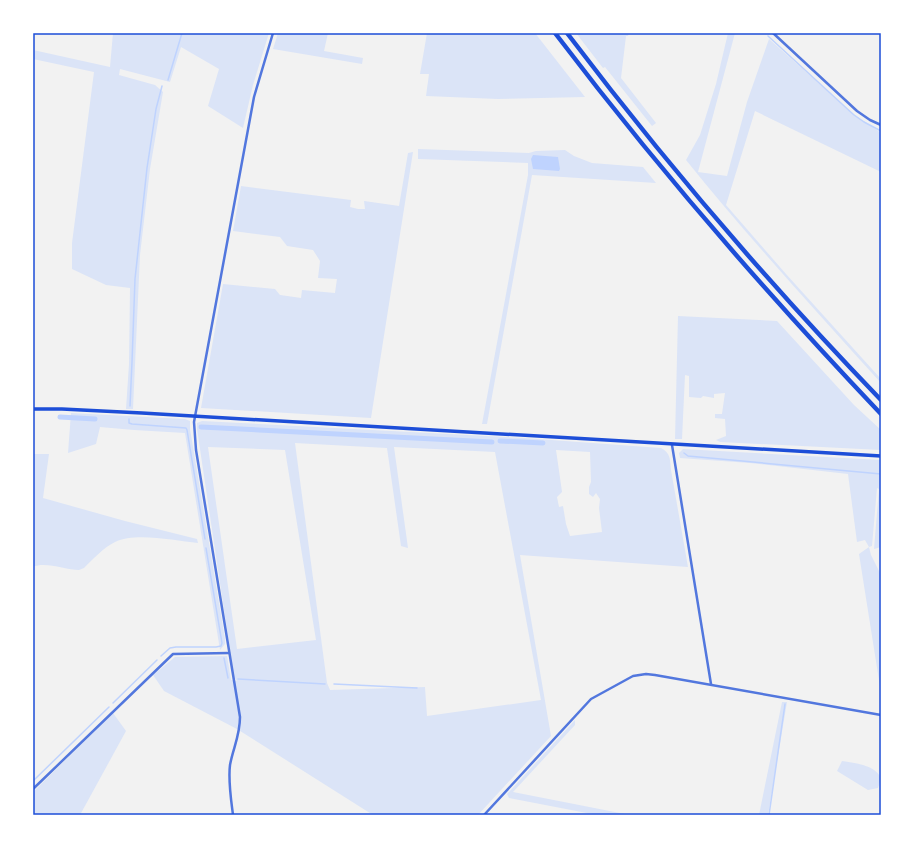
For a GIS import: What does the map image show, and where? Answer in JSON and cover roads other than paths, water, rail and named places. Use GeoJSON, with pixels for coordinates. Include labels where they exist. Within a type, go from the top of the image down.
{"type":"FeatureCollection","features":[{"type":"Feature","properties":{"kind":"highway"},"geometry":{"type":"LineString","coordinates":[[555,33],[636,136],[700,213],[786,312],[881,414]]}},
{"type":"Feature","properties":{"kind":"highway"},"geometry":{"type":"LineString","coordinates":[[567,33],[643,130],[720,222],[814,329],[881,400]]}},
{"type":"Feature","properties":{"kind":"main road"},"geometry":{"type":"LineString","coordinates":[[33,409],[62,409],[194,416],[881,456]]}},
{"type":"Feature","properties":{"kind":"street"},"geometry":{"type":"LineString","coordinates":[[233,815],[230,766],[240,731],[240,717],[196,450],[194,416],[254,98],[273,33]]}},
{"type":"Feature","properties":{"kind":"street"},"geometry":{"type":"LineString","coordinates":[[773,33],[857,111],[881,125]]}},
{"type":"Feature","properties":{"kind":"street"},"geometry":{"type":"LineString","coordinates":[[672,445],[711,684]]}},
{"type":"Feature","properties":{"kind":"street"},"geometry":{"type":"LineString","coordinates":[[33,789],[173,654],[229,653]]}},
{"type":"Feature","properties":{"kind":"street"},"geometry":{"type":"LineString","coordinates":[[484,815],[591,699],[628,678],[642,674],[711,684],[881,715]]}},
{"type":"Feature","properties":{"kind":"water"},"geometry":{"type":"Polygon","coordinates":[[[533,155],[558,157],[559,171],[533,169],[531,159],[533,155]]]}},
{"type":"Feature","properties":{"kind":"waterway"},"geometry":{"type":"LineString","coordinates":[[168,80],[182,33]]}},
{"type":"Feature","properties":{"kind":"waterway"},"geometry":{"type":"LineString","coordinates":[[768,36],[854,115],[881,131]]}},
{"type":"Feature","properties":{"kind":"waterway"},"geometry":{"type":"LineString","coordinates":[[130,406],[135,279],[147,168],[156,109],[162,86]]}},
{"type":"Feature","properties":{"kind":"waterway"},"geometry":{"type":"LineString","coordinates":[[60,417],[95,419]]}},
{"type":"Feature","properties":{"kind":"waterway"},"geometry":{"type":"LineString","coordinates":[[129,419],[129,423],[132,424],[186,428],[205,539]]}},
{"type":"Feature","properties":{"kind":"waterway"},"geometry":{"type":"LineString","coordinates":[[201,427],[492,442]]}},
{"type":"Feature","properties":{"kind":"waterway"},"geometry":{"type":"LineString","coordinates":[[500,441],[543,443]]}},
{"type":"Feature","properties":{"kind":"waterway"},"geometry":{"type":"LineString","coordinates":[[684,453],[688,456],[881,474]]}},
{"type":"Feature","properties":{"kind":"waterway"},"geometry":{"type":"LineString","coordinates":[[161,656],[170,648],[221,646],[222,643],[206,548]]}},
{"type":"Feature","properties":{"kind":"waterway"},"geometry":{"type":"LineString","coordinates":[[224,658],[228,678]]}},
{"type":"Feature","properties":{"kind":"waterway"},"geometry":{"type":"LineString","coordinates":[[113,703],[157,660]]}},
{"type":"Feature","properties":{"kind":"waterway"},"geometry":{"type":"LineString","coordinates":[[238,679],[325,684]]}},
{"type":"Feature","properties":{"kind":"waterway"},"geometry":{"type":"LineString","coordinates":[[334,684],[417,688]]}},
{"type":"Feature","properties":{"kind":"waterway"},"geometry":{"type":"LineString","coordinates":[[769,815],[785,704]]}},
{"type":"Feature","properties":{"kind":"waterway"},"geometry":{"type":"LineString","coordinates":[[33,781],[109,707]]}}]}
